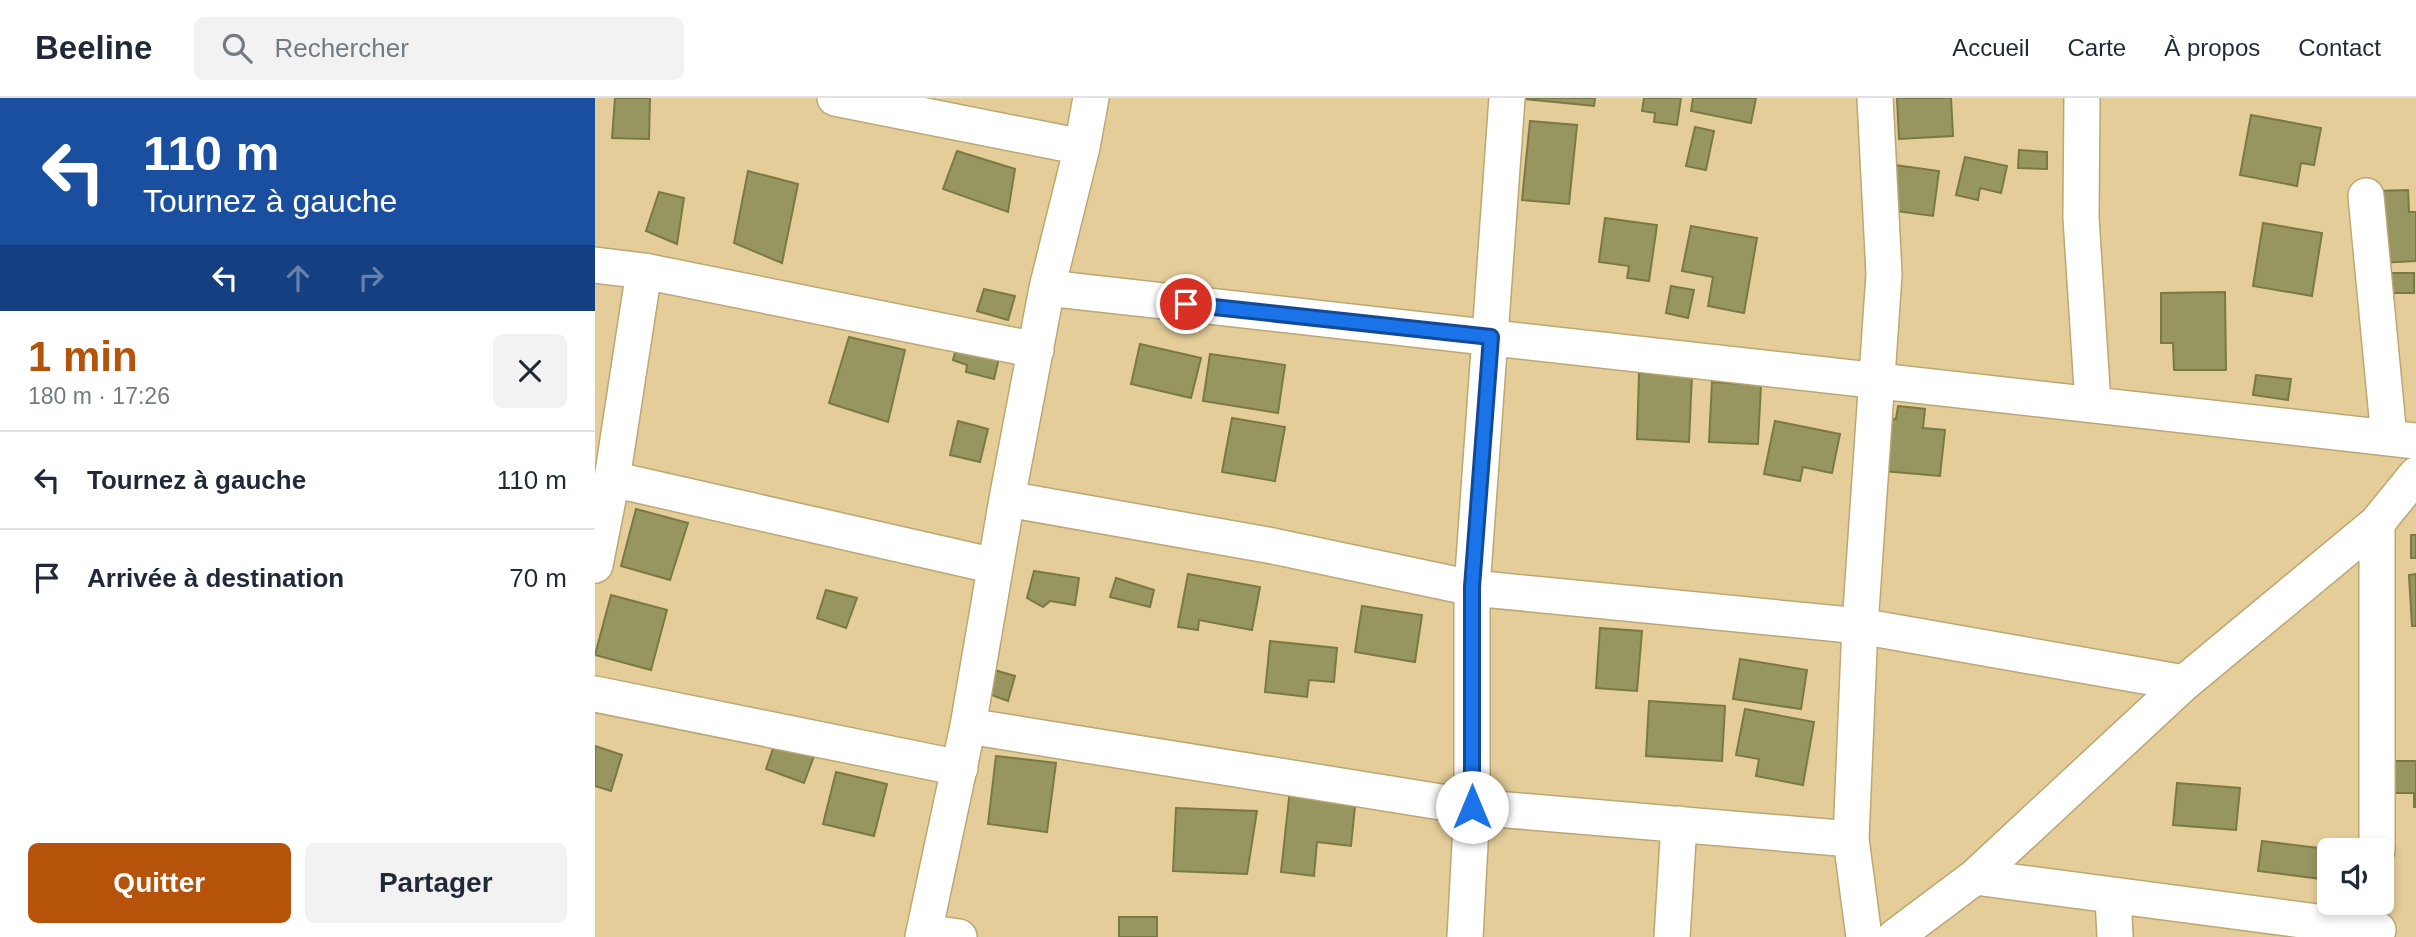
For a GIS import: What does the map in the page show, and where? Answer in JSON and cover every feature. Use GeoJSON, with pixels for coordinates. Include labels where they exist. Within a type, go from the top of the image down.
{"type":"FeatureCollection","features":[{"type":"Feature","properties":{"kind":"street"},"geometry":{"type":"LineString","coordinates":[[835,98],[1082,146]]}},
{"type":"Feature","properties":{"kind":"street"},"geometry":{"type":"LineString","coordinates":[[959,937],[923,934],[960,768],[1047,288],[1091,98]]}},
{"type":"Feature","properties":{"kind":"street"},"geometry":{"type":"LineString","coordinates":[[1465,937],[1472,807],[1472,587],[1507,98]]}},
{"type":"Feature","properties":{"kind":"street"},"geometry":{"type":"LineString","coordinates":[[1864,937],[1851,839],[1860,626],[1884,274],[1875,98]]}},
{"type":"Feature","properties":{"kind":"street"},"geometry":{"type":"LineString","coordinates":[[2082,98],[2081,218],[2093,404]]}},
{"type":"Feature","properties":{"kind":"street"},"geometry":{"type":"LineString","coordinates":[[1047,288],[2403,439],[2366,196]]}},
{"type":"Feature","properties":{"kind":"street"},"geometry":{"type":"LineString","coordinates":[[595,265],[644,271],[1036,349]]}},
{"type":"Feature","properties":{"kind":"street"},"geometry":{"type":"LineString","coordinates":[[595,565],[612,479],[644,271]]}},
{"type":"Feature","properties":{"kind":"street"},"geometry":{"type":"LineString","coordinates":[[1895,937],[1975,877],[2184,683],[2377,523],[2416,475]]}},
{"type":"Feature","properties":{"kind":"street"},"geometry":{"type":"LineString","coordinates":[[612,479],[995,566]]}},
{"type":"Feature","properties":{"kind":"street"},"geometry":{"type":"LineString","coordinates":[[1007,499],[1273,546],[1472,587],[1860,626],[2184,683]]}},
{"type":"Feature","properties":{"kind":"street"},"geometry":{"type":"LineString","coordinates":[[2377,523],[2377,838]]}},
{"type":"Feature","properties":{"kind":"street"},"geometry":{"type":"LineString","coordinates":[[595,694],[960,768]]}},
{"type":"Feature","properties":{"kind":"street"},"geometry":{"type":"LineString","coordinates":[[968,726],[1472,807],[1851,839]]}},
{"type":"Feature","properties":{"kind":"street"},"geometry":{"type":"LineString","coordinates":[[1672,937],[1679,824]]}},
{"type":"Feature","properties":{"kind":"street"},"geometry":{"type":"LineString","coordinates":[[1975,877],[2113,896],[2378,923]]}},
{"type":"Feature","properties":{"kind":"street"},"geometry":{"type":"LineString","coordinates":[[2113,896],[2115,937]]}},
{"type":"Feature","properties":{"kind":"building"},"geometry":{"type":"Polygon","coordinates":[[[615,98],[650,98],[649,139],[612,138],[615,98]]]}},
{"type":"Feature","properties":{"kind":"building"},"geometry":{"type":"Polygon","coordinates":[[[1514,98],[1595,98],[1594,106],[1514,98]]]}},
{"type":"Feature","properties":{"kind":"building"},"geometry":{"type":"Polygon","coordinates":[[[1644,98],[1681,98],[1677,125],[1654,122],[1655,113],[1642,111],[1644,98]]]}},
{"type":"Feature","properties":{"kind":"building"},"geometry":{"type":"Polygon","coordinates":[[[1693,98],[1756,98],[1751,123],[1691,111],[1693,98]]]}},
{"type":"Feature","properties":{"kind":"building"},"geometry":{"type":"Polygon","coordinates":[[[1897,98],[1951,98],[1953,136],[1899,139],[1897,98]]]}},
{"type":"Feature","properties":{"kind":"building"},"geometry":{"type":"Polygon","coordinates":[[[2251,115],[2321,128],[2314,165],[2301,163],[2297,186],[2240,175],[2251,115]]]}},
{"type":"Feature","properties":{"kind":"building"},"geometry":{"type":"Polygon","coordinates":[[[1530,121],[1577,125],[1569,204],[1522,200],[1530,121]]]}},
{"type":"Feature","properties":{"kind":"building"},"geometry":{"type":"Polygon","coordinates":[[[1695,127],[1714,131],[1706,170],[1686,166],[1695,127]]]}},
{"type":"Feature","properties":{"kind":"building"},"geometry":{"type":"Polygon","coordinates":[[[2019,150],[2047,152],[2047,169],[2018,168],[2019,150]]]}},
{"type":"Feature","properties":{"kind":"building"},"geometry":{"type":"Polygon","coordinates":[[[957,151],[1015,169],[1008,212],[943,189],[957,151]]]}},
{"type":"Feature","properties":{"kind":"building"},"geometry":{"type":"Polygon","coordinates":[[[1965,157],[2007,166],[2001,193],[1980,188],[1978,200],[1956,195],[1965,157]]]}},
{"type":"Feature","properties":{"kind":"building"},"geometry":{"type":"Polygon","coordinates":[[[1895,165],[1939,171],[1933,216],[1888,210],[1895,165]]]}},
{"type":"Feature","properties":{"kind":"building"},"geometry":{"type":"Polygon","coordinates":[[[748,171],[798,184],[782,263],[734,243],[748,171]]]}},
{"type":"Feature","properties":{"kind":"building"},"geometry":{"type":"Polygon","coordinates":[[[2408,190],[2409,212],[2416,212],[2416,261],[2378,263],[2376,191],[2408,190]]]}},
{"type":"Feature","properties":{"kind":"building"},"geometry":{"type":"Polygon","coordinates":[[[659,192],[684,198],[677,244],[646,231],[659,192]]]}},
{"type":"Feature","properties":{"kind":"building"},"geometry":{"type":"Polygon","coordinates":[[[1605,218],[1657,225],[1649,281],[1627,278],[1629,266],[1599,262],[1605,218]]]}},
{"type":"Feature","properties":{"kind":"building"},"geometry":{"type":"Polygon","coordinates":[[[2263,223],[2322,233],[2312,296],[2253,286],[2263,223]]]}},
{"type":"Feature","properties":{"kind":"building"},"geometry":{"type":"Polygon","coordinates":[[[1691,226],[1757,238],[1744,313],[1708,306],[1713,277],[1682,271],[1691,226]]]}},
{"type":"Feature","properties":{"kind":"building"},"geometry":{"type":"Polygon","coordinates":[[[2381,273],[2414,273],[2414,293],[2380,293],[2381,273]]]}},
{"type":"Feature","properties":{"kind":"building"},"geometry":{"type":"Polygon","coordinates":[[[1671,286],[1694,290],[1688,318],[1666,313],[1671,286]]]}},
{"type":"Feature","properties":{"kind":"building"},"geometry":{"type":"Polygon","coordinates":[[[984,289],[1015,296],[1008,320],[977,311],[984,289]]]}},
{"type":"Feature","properties":{"kind":"building"},"geometry":{"type":"Polygon","coordinates":[[[2225,292],[2226,370],[2174,370],[2173,343],[2161,343],[2161,293],[2225,292]]]}},
{"type":"Feature","properties":{"kind":"building"},"geometry":{"type":"Polygon","coordinates":[[[849,337],[905,350],[888,422],[829,403],[849,337]]]}},
{"type":"Feature","properties":{"kind":"building"},"geometry":{"type":"Polygon","coordinates":[[[958,342],[1000,354],[994,379],[966,372],[967,365],[953,360],[958,342]]]}},
{"type":"Feature","properties":{"kind":"building"},"geometry":{"type":"Polygon","coordinates":[[[1140,344],[1201,358],[1191,398],[1131,384],[1140,344]]]}},
{"type":"Feature","properties":{"kind":"building"},"geometry":{"type":"Polygon","coordinates":[[[1210,354],[1285,365],[1278,413],[1203,401],[1210,354]]]}},
{"type":"Feature","properties":{"kind":"building"},"geometry":{"type":"Polygon","coordinates":[[[1639,373],[1692,375],[1689,442],[1637,439],[1639,373]]]}},
{"type":"Feature","properties":{"kind":"building"},"geometry":{"type":"Polygon","coordinates":[[[2256,375],[2291,379],[2288,400],[2253,395],[2256,375]]]}},
{"type":"Feature","properties":{"kind":"building"},"geometry":{"type":"Polygon","coordinates":[[[1712,382],[1761,385],[1758,444],[1709,442],[1712,382]]]}},
{"type":"Feature","properties":{"kind":"building"},"geometry":{"type":"Polygon","coordinates":[[[1898,406],[1925,409],[1923,428],[1945,430],[1940,476],[1872,470],[1878,417],[1896,419],[1898,406]]]}},
{"type":"Feature","properties":{"kind":"building"},"geometry":{"type":"Polygon","coordinates":[[[1232,418],[1285,427],[1275,481],[1222,472],[1232,418]]]}},
{"type":"Feature","properties":{"kind":"building"},"geometry":{"type":"Polygon","coordinates":[[[958,421],[988,429],[980,462],[950,455],[958,421]]]}},
{"type":"Feature","properties":{"kind":"building"},"geometry":{"type":"Polygon","coordinates":[[[1775,421],[1840,434],[1832,473],[1803,467],[1800,481],[1764,474],[1775,421]]]}},
{"type":"Feature","properties":{"kind":"building"},"geometry":{"type":"Polygon","coordinates":[[[636,509],[688,523],[670,580],[621,566],[636,509]]]}},
{"type":"Feature","properties":{"kind":"building"},"geometry":{"type":"Polygon","coordinates":[[[2411,535],[2416,535],[2416,558],[2411,558],[2411,535]]]}},
{"type":"Feature","properties":{"kind":"building"},"geometry":{"type":"Polygon","coordinates":[[[1034,571],[1079,578],[1075,605],[1050,601],[1043,607],[1027,598],[1034,571]]]}},
{"type":"Feature","properties":{"kind":"building"},"geometry":{"type":"Polygon","coordinates":[[[1188,574],[1260,587],[1252,630],[1199,620],[1198,630],[1178,627],[1188,574]]]}},
{"type":"Feature","properties":{"kind":"building"},"geometry":{"type":"Polygon","coordinates":[[[2416,574],[2416,626],[2412,626],[2409,575],[2416,574]]]}},
{"type":"Feature","properties":{"kind":"building"},"geometry":{"type":"Polygon","coordinates":[[[1116,578],[1154,590],[1150,607],[1110,597],[1116,578]]]}},
{"type":"Feature","properties":{"kind":"building"},"geometry":{"type":"Polygon","coordinates":[[[826,590],[857,598],[846,628],[817,618],[826,590]]]}},
{"type":"Feature","properties":{"kind":"building"},"geometry":{"type":"Polygon","coordinates":[[[611,595],[667,610],[651,670],[595,655],[611,595]]]}},
{"type":"Feature","properties":{"kind":"building"},"geometry":{"type":"Polygon","coordinates":[[[1362,606],[1422,615],[1415,662],[1355,652],[1362,606]]]}},
{"type":"Feature","properties":{"kind":"building"},"geometry":{"type":"Polygon","coordinates":[[[1600,628],[1642,631],[1637,691],[1596,688],[1600,628]]]}},
{"type":"Feature","properties":{"kind":"building"},"geometry":{"type":"Polygon","coordinates":[[[1270,641],[1337,648],[1334,682],[1309,680],[1307,697],[1265,692],[1270,641]]]}},
{"type":"Feature","properties":{"kind":"building"},"geometry":{"type":"Polygon","coordinates":[[[1740,659],[1807,670],[1801,709],[1733,699],[1740,659]]]}},
{"type":"Feature","properties":{"kind":"building"},"geometry":{"type":"Polygon","coordinates":[[[991,669],[1015,676],[1008,701],[986,693],[991,669]]]}},
{"type":"Feature","properties":{"kind":"building"},"geometry":{"type":"Polygon","coordinates":[[[1649,701],[1725,706],[1722,761],[1646,756],[1649,701]]]}},
{"type":"Feature","properties":{"kind":"building"},"geometry":{"type":"Polygon","coordinates":[[[1745,709],[1814,722],[1803,785],[1756,776],[1759,759],[1736,755],[1745,709]]]}},
{"type":"Feature","properties":{"kind":"building"},"geometry":{"type":"Polygon","coordinates":[[[778,734],[817,748],[804,783],[766,769],[778,734]]]}},
{"type":"Feature","properties":{"kind":"building"},"geometry":{"type":"Polygon","coordinates":[[[595,746],[622,755],[611,791],[595,786],[595,746]]]}},
{"type":"Feature","properties":{"kind":"building"},"geometry":{"type":"Polygon","coordinates":[[[996,756],[1056,763],[1047,832],[988,824],[996,756]]]}},
{"type":"Feature","properties":{"kind":"building"},"geometry":{"type":"Polygon","coordinates":[[[2394,761],[2416,761],[2416,807],[2414,793],[2393,793],[2394,761]]]}},
{"type":"Feature","properties":{"kind":"building"},"geometry":{"type":"Polygon","coordinates":[[[836,772],[887,784],[874,836],[823,824],[836,772]]]}},
{"type":"Feature","properties":{"kind":"building"},"geometry":{"type":"Polygon","coordinates":[[[2177,783],[2240,788],[2236,830],[2173,825],[2177,783]]]}},
{"type":"Feature","properties":{"kind":"building"},"geometry":{"type":"Polygon","coordinates":[[[1290,789],[1356,796],[1351,846],[1317,842],[1314,876],[1281,872],[1290,789]]]}},
{"type":"Feature","properties":{"kind":"building"},"geometry":{"type":"Polygon","coordinates":[[[1176,808],[1257,811],[1247,874],[1173,871],[1176,808]]]}},
{"type":"Feature","properties":{"kind":"building"},"geometry":{"type":"Polygon","coordinates":[[[2262,841],[2317,848],[2317,878],[2258,871],[2262,841]]]}},
{"type":"Feature","properties":{"kind":"building"},"geometry":{"type":"Polygon","coordinates":[[[1119,917],[1157,917],[1157,937],[1119,937],[1119,917]]]}},
{"type":"Feature","properties":{"kind":"route"},"geometry":{"type":"LineString","coordinates":[[1186,304],[1491,337],[1472,587],[1472,807]]}}]}
